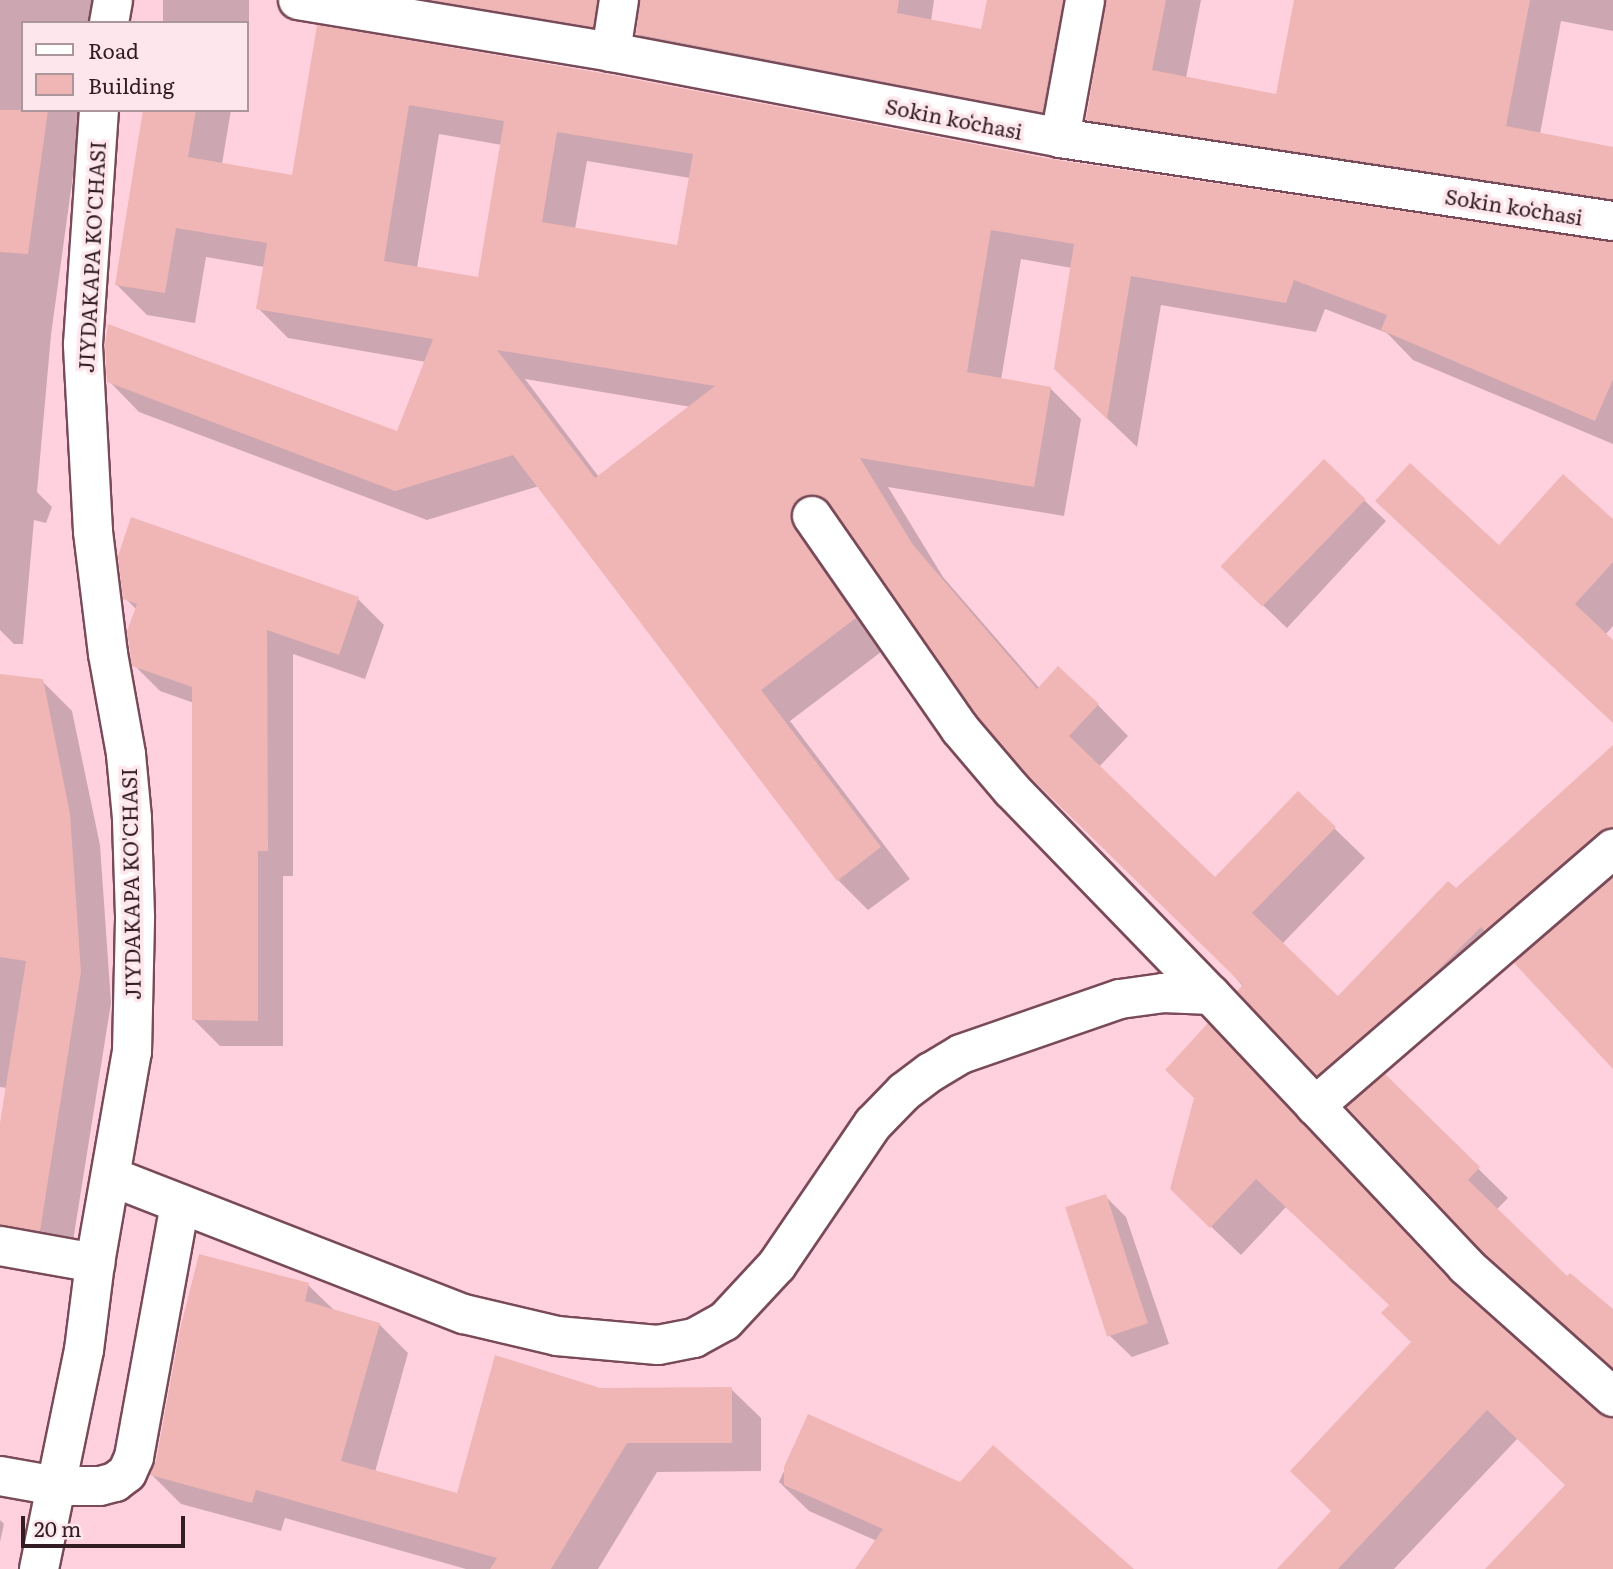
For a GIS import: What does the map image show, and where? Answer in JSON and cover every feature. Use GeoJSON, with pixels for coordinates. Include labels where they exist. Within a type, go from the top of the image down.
{"type":"FeatureCollection","features":[{"type":"Feature","properties":{"kind":"street"},"geometry":{"type":"LineString","coordinates":[[109,21],[113,0]]}},
{"type":"Feature","properties":{"kind":"street","name":"Sokin koʻchasi"},"geometry":{"type":"LineString","coordinates":[[298,0],[611,52],[1060,138],[1613,221]]}},
{"type":"Feature","properties":{"kind":"street"},"geometry":{"type":"LineString","coordinates":[[611,52],[619,0]]}},
{"type":"Feature","properties":{"kind":"street"},"geometry":{"type":"LineString","coordinates":[[1060,138],[1085,0]]}},
{"type":"Feature","properties":{"kind":"street","name":"JIYDAKAPA KO'CHASI"},"geometry":{"type":"LineString","coordinates":[[40,1569],[84,1350],[132,1052],[135,916],[126,754],[108,654],[93,531],[83,344],[99,112]]}},
{"type":"Feature","properties":{"kind":"street"},"geometry":{"type":"LineString","coordinates":[[812,516],[960,729],[1012,790],[1211,995],[1466,1266],[1613,1397]]}},
{"type":"Feature","properties":{"kind":"street"},"geometry":{"type":"LineString","coordinates":[[1315,1107],[1613,849]]}},
{"type":"Feature","properties":{"kind":"street"},"geometry":{"type":"LineString","coordinates":[[112,1177],[464,1314],[557,1336],[616,1344],[658,1345],[694,1338],[725,1321],[777,1265],[873,1124],[904,1092],[931,1072],[961,1054],[1120,999],[1163,993],[1211,995]]}},
{"type":"Feature","properties":{"kind":"street"},"geometry":{"type":"LineString","coordinates":[[0,1476],[56,1486],[100,1486],[115,1482],[127,1473],[134,1457],[180,1204]]}},
{"type":"Feature","properties":{"kind":"street"},"geometry":{"type":"LineString","coordinates":[[0,1246],[96,1263]]}},
{"type":"Feature","properties":{"kind":"building"},"geometry":{"type":"Polygon","coordinates":[[[431,0],[597,0],[593,27],[431,0]]]}},
{"type":"Feature","properties":{"kind":"building"},"geometry":{"type":"Polygon","coordinates":[[[640,0],[899,0],[897,13],[981,29],[987,0],[1063,0],[1042,112],[636,34],[640,0]]]}},
{"type":"Feature","properties":{"kind":"building"},"geometry":{"type":"Polygon","coordinates":[[[1106,0],[1166,0],[1152,70],[1276,94],[1294,0],[1530,0],[1506,126],[1613,147],[1613,199],[1086,120],[1106,0]]]}},
{"type":"Feature","properties":{"kind":"building"},"geometry":{"type":"Polygon","coordinates":[[[317,25],[607,74],[1057,160],[1613,242],[1613,379],[1595,421],[1381,330],[1387,315],[1294,280],[1286,303],[1131,276],[1107,419],[1054,369],[1074,244],[991,230],[967,372],[1051,387],[1034,487],[860,458],[913,545],[1037,689],[1058,666],[1099,704],[1069,736],[1215,877],[1298,791],[1336,827],[1252,913],[1338,996],[1448,881],[1456,888],[1613,745],[1613,828],[1599,832],[1485,931],[1481,927],[1434,974],[1317,1076],[1237,991],[1243,985],[1028,775],[977,716],[830,504],[822,497],[811,494],[800,498],[793,506],[790,517],[794,528],[856,618],[761,690],[881,847],[837,881],[513,455],[395,491],[107,382],[105,344],[108,324],[397,431],[433,339],[256,309],[267,243],[176,228],[165,293],[115,285],[143,112],[196,112],[188,157],[292,175],[317,25]],[[409,105],[384,261],[478,277],[504,121],[409,105]],[[557,132],[542,222],[677,245],[693,154],[557,132]],[[497,350],[595,478],[715,386],[497,350]]]}},
{"type":"Feature","properties":{"kind":"building"},"geometry":{"type":"Polygon","coordinates":[[[0,110],[48,112],[28,254],[0,252],[0,110]]]}},
{"type":"Feature","properties":{"kind":"building"},"geometry":{"type":"Polygon","coordinates":[[[1324,459],[1366,499],[1262,606],[1220,566],[1324,459]]]}},
{"type":"Feature","properties":{"kind":"building"},"geometry":{"type":"Polygon","coordinates":[[[1410,463],[1499,545],[1563,474],[1613,519],[1613,562],[1575,604],[1613,640],[1613,723],[1375,501],[1410,463]]]}},
{"type":"Feature","properties":{"kind":"building"},"geometry":{"type":"Polygon","coordinates":[[[131,517],[359,597],[339,655],[267,630],[268,851],[258,851],[258,1021],[192,1020],[192,687],[132,666],[127,631],[137,604],[123,599],[118,556],[131,517]]]}},
{"type":"Feature","properties":{"kind":"building"},"geometry":{"type":"Polygon","coordinates":[[[0,674],[43,679],[70,814],[81,972],[40,1231],[0,1225],[0,1123],[26,961],[0,957],[0,674]]]}},
{"type":"Feature","properties":{"kind":"building"},"geometry":{"type":"Polygon","coordinates":[[[1613,878],[1613,1069],[1514,963],[1613,878]]]}},
{"type":"Feature","properties":{"kind":"building"},"geometry":{"type":"Polygon","coordinates":[[[1208,1023],[1451,1282],[1598,1413],[1613,1418],[1613,1569],[1485,1569],[1565,1485],[1487,1410],[1338,1569],[1277,1569],[1331,1511],[1290,1471],[1411,1342],[1381,1313],[1389,1305],[1256,1179],[1210,1228],[1170,1189],[1194,1098],[1165,1070],[1208,1023]]]}},
{"type":"Feature","properties":{"kind":"building"},"geometry":{"type":"Polygon","coordinates":[[[1385,1074],[1480,1167],[1468,1180],[1567,1276],[1570,1273],[1613,1309],[1613,1368],[1481,1250],[1347,1107],[1385,1074]]]}},
{"type":"Feature","properties":{"kind":"building"},"geometry":{"type":"Polygon","coordinates":[[[1106,1194],[1148,1323],[1107,1337],[1065,1207],[1106,1194]]]}},
{"type":"Feature","properties":{"kind":"building"},"geometry":{"type":"Polygon","coordinates":[[[199,1254],[309,1283],[305,1301],[380,1323],[341,1461],[457,1493],[495,1355],[600,1388],[732,1387],[732,1443],[627,1443],[551,1569],[490,1569],[497,1558],[256,1490],[252,1503],[150,1475],[156,1461],[180,1329],[199,1254]]]}},
{"type":"Feature","properties":{"kind":"building"},"geometry":{"type":"Polygon","coordinates":[[[808,1414],[960,1482],[993,1445],[1134,1569],[855,1569],[883,1529],[784,1485],[784,1467],[808,1414]]]}}]}
